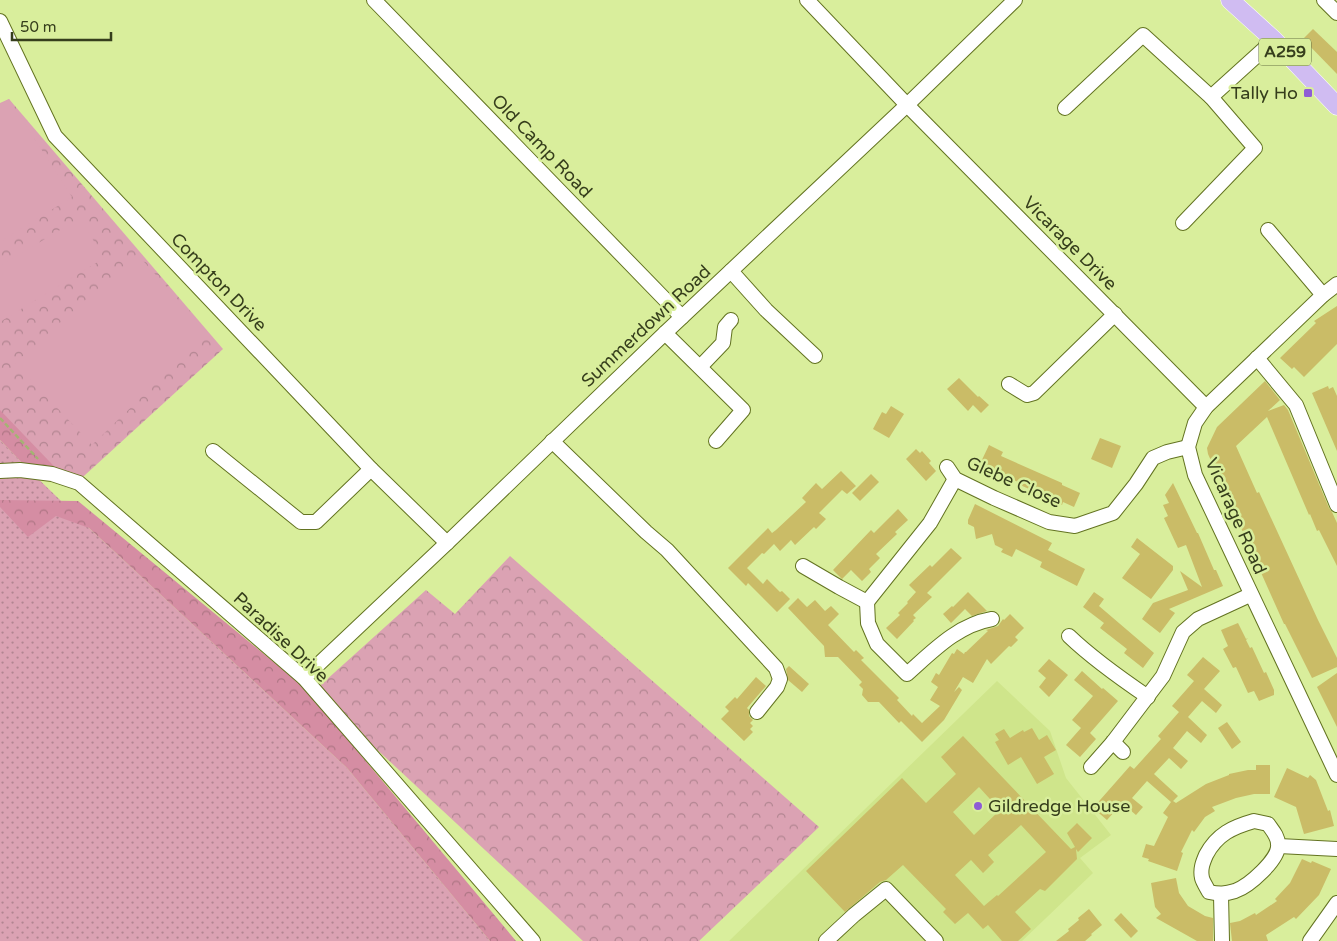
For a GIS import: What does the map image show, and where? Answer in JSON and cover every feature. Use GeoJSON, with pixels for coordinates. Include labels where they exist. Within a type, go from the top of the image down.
{"type":"FeatureCollection","features":[{"type":"Feature","properties":{"kind":"main road","name":"A259"},"geometry":{"type":"LineString","coordinates":[[1230,0],[1274,40],[1337,106]]}},
{"type":"Feature","properties":{"kind":"street","name":"Old Camp Road"},"geometry":{"type":"LineString","coordinates":[[374,0],[682,318]]}},
{"type":"Feature","properties":{"kind":"street","name":"Vicarage Drive"},"geometry":{"type":"LineString","coordinates":[[806,0],[906,105],[1206,407]]}},
{"type":"Feature","properties":{"kind":"street","name":"Summerdown Road"},"geometry":{"type":"LineString","coordinates":[[304,678],[1015,0]]}},
{"type":"Feature","properties":{"kind":"street"},"geometry":{"type":"LineString","coordinates":[[1324,0],[1337,13]]}},
{"type":"Feature","properties":{"kind":"street","name":"Compton Drive"},"geometry":{"type":"LineString","coordinates":[[0,21],[55,136],[371,469],[447,543]]}},
{"type":"Feature","properties":{"kind":"street"},"geometry":{"type":"LineString","coordinates":[[1065,108],[1143,36],[1211,97],[1255,148],[1183,223]]}},
{"type":"Feature","properties":{"kind":"street"},"geometry":{"type":"LineString","coordinates":[[1211,97],[1274,40]]}},
{"type":"Feature","properties":{"kind":"street"},"geometry":{"type":"LineString","coordinates":[[1268,230],[1323,295]]}},
{"type":"Feature","properties":{"kind":"street"},"geometry":{"type":"LineString","coordinates":[[731,272],[766,310],[815,356]]}},
{"type":"Feature","properties":{"kind":"street","name":"Vicarage Road"},"geometry":{"type":"LineString","coordinates":[[1337,284],[1323,295],[1206,407],[1195,423],[1188,447],[1195,475],[1337,775]]}},
{"type":"Feature","properties":{"kind":"street"},"geometry":{"type":"LineString","coordinates":[[1009,384],[1026,395],[1034,393],[1114,314]]}},
{"type":"Feature","properties":{"kind":"street"},"geometry":{"type":"LineString","coordinates":[[700,367],[723,344],[725,327],[731,320]]}},
{"type":"Feature","properties":{"kind":"street"},"geometry":{"type":"LineString","coordinates":[[665,333],[743,410],[716,441]]}},
{"type":"Feature","properties":{"kind":"street"},"geometry":{"type":"LineString","coordinates":[[1256,358],[1296,405],[1337,505]]}},
{"type":"Feature","properties":{"kind":"street"},"geometry":{"type":"LineString","coordinates":[[552,441],[667,550],[776,668],[780,679],[777,687],[757,712]]}},
{"type":"Feature","properties":{"kind":"street","name":"Glebe Close"},"geometry":{"type":"LineString","coordinates":[[947,467],[955,479],[994,498],[1049,522],[1075,526],[1113,513],[1136,484],[1152,458],[1188,447]]}},
{"type":"Feature","properties":{"kind":"street"},"geometry":{"type":"LineString","coordinates":[[213,451],[301,522],[316,522],[371,469]]}},
{"type":"Feature","properties":{"kind":"street","name":"Paradise Drive"},"geometry":{"type":"LineString","coordinates":[[0,471],[20,470],[52,474],[79,484],[304,678],[533,941]]}},
{"type":"Feature","properties":{"kind":"street"},"geometry":{"type":"LineString","coordinates":[[955,479],[930,523],[867,602],[868,623],[877,644],[907,674],[943,642],[958,632],[980,621],[992,619]]}},
{"type":"Feature","properties":{"kind":"street"},"geometry":{"type":"LineString","coordinates":[[803,566],[867,602]]}},
{"type":"Feature","properties":{"kind":"street"},"geometry":{"type":"LineString","coordinates":[[1091,767],[1118,747],[1148,696],[1163,676],[1183,632],[1198,619],[1250,594]]}},
{"type":"Feature","properties":{"kind":"street"},"geometry":{"type":"LineString","coordinates":[[1069,636],[1115,675],[1148,696]]}},
{"type":"Feature","properties":{"kind":"street"},"geometry":{"type":"LineString","coordinates":[[1254,821],[1268,824],[1277,836],[1279,846],[1273,859],[1260,874],[1237,890],[1221,894],[1209,892],[1202,878],[1202,864],[1218,838],[1236,826],[1254,821]]}},
{"type":"Feature","properties":{"kind":"street"},"geometry":{"type":"LineString","coordinates":[[1279,846],[1337,849]]}},
{"type":"Feature","properties":{"kind":"street"},"geometry":{"type":"LineString","coordinates":[[826,941],[854,914],[886,889],[936,941]]}},
{"type":"Feature","properties":{"kind":"street"},"geometry":{"type":"LineString","coordinates":[[1221,894],[1222,941]]}},
{"type":"Feature","properties":{"kind":"street"},"geometry":{"type":"LineString","coordinates":[[1310,941],[1337,903]]}},
{"type":"Feature","properties":{"kind":"path"},"geometry":{"type":"LineString","coordinates":[[0,418],[52,474]]}},
{"type":"Feature","properties":{"kind":"shaded area","name":"Gildredge House"},"geometry":{"type":"Polygon","coordinates":[[[997,681],[1050,731],[1066,778],[1111,835],[1080,858],[1093,873],[1022,941],[729,941],[997,681]]]}},
{"type":"Feature","properties":{"kind":"green space"},"geometry":{"type":"Polygon","coordinates":[[[9,99],[223,349],[73,486],[0,410],[0,103],[9,99]]]}},
{"type":"Feature","properties":{"kind":"green space"},"geometry":{"type":"Polygon","coordinates":[[[9,99],[72,197],[0,242],[0,104],[9,99]]]}},
{"type":"Feature","properties":{"kind":"green space"},"geometry":{"type":"Polygon","coordinates":[[[80,218],[104,258],[0,322],[0,266],[80,218]]]}},
{"type":"Feature","properties":{"kind":"green space"},"geometry":{"type":"Polygon","coordinates":[[[137,254],[208,333],[92,445],[15,363],[137,254]]]}},
{"type":"Feature","properties":{"kind":"green space"},"geometry":{"type":"Polygon","coordinates":[[[0,403],[81,476],[26,467],[0,440],[0,403]]]}},
{"type":"Feature","properties":{"kind":"green space"},"geometry":{"type":"Polygon","coordinates":[[[0,440],[89,528],[347,768],[490,941],[0,941],[0,440]]]}},
{"type":"Feature","properties":{"kind":"green space"},"geometry":{"type":"Polygon","coordinates":[[[0,500],[78,501],[304,687],[516,941],[490,941],[347,768],[89,528],[56,516],[28,537],[0,507],[0,500]]]}},
{"type":"Feature","properties":{"kind":"green space"},"geometry":{"type":"Polygon","coordinates":[[[510,556],[819,827],[699,941],[583,941],[314,691],[426,590],[455,614],[510,556]]]}},
{"type":"Feature","properties":{"kind":"building"},"geometry":{"type":"Polygon","coordinates":[[[1313,29],[1337,52],[1337,74],[1303,39],[1313,29]]]}},
{"type":"Feature","properties":{"kind":"building"},"geometry":{"type":"Polygon","coordinates":[[[1337,306],[1337,344],[1304,377],[1294,367],[1292,369],[1280,358],[1316,323],[1314,321],[1337,306]]]}},
{"type":"Feature","properties":{"kind":"building"},"geometry":{"type":"Polygon","coordinates":[[[959,378],[989,405],[981,413],[973,405],[968,411],[947,389],[959,378]]]}},
{"type":"Feature","properties":{"kind":"building"},"geometry":{"type":"Polygon","coordinates":[[[1265,381],[1280,400],[1268,411],[1284,405],[1288,410],[1337,523],[1337,566],[1319,530],[1317,531],[1309,515],[1267,417],[1236,446],[1337,658],[1337,667],[1312,678],[1284,624],[1207,448],[1217,427],[1265,381]]]}},
{"type":"Feature","properties":{"kind":"building"},"geometry":{"type":"Polygon","coordinates":[[[1328,386],[1329,389],[1333,387],[1337,396],[1337,451],[1312,393],[1328,386]]]}},
{"type":"Feature","properties":{"kind":"building"},"geometry":{"type":"Polygon","coordinates":[[[891,406],[904,414],[889,438],[873,429],[882,412],[886,414],[891,406]]]}},
{"type":"Feature","properties":{"kind":"building"},"geometry":{"type":"Polygon","coordinates":[[[1100,438],[1121,446],[1112,468],[1091,459],[1100,438]]]}},
{"type":"Feature","properties":{"kind":"building"},"geometry":{"type":"Polygon","coordinates":[[[989,445],[1003,452],[1001,456],[1080,493],[1074,507],[1063,502],[1062,505],[1029,487],[1029,489],[1018,484],[1018,482],[984,468],[985,466],[980,464],[989,445]]]}},
{"type":"Feature","properties":{"kind":"building"},"geometry":{"type":"Polygon","coordinates":[[[916,449],[920,453],[922,451],[931,461],[929,463],[936,471],[926,481],[906,459],[916,449]]]}},
{"type":"Feature","properties":{"kind":"building"},"geometry":{"type":"Polygon","coordinates":[[[841,471],[856,486],[847,494],[842,490],[819,513],[826,519],[816,529],[814,527],[795,545],[791,540],[780,551],[774,544],[747,568],[763,584],[767,579],[790,599],[777,612],[748,583],[746,586],[728,568],[768,528],[772,533],[806,502],[802,498],[816,483],[822,489],[841,471]]]}},
{"type":"Feature","properties":{"kind":"building"},"geometry":{"type":"Polygon","coordinates":[[[871,474],[879,482],[860,501],[852,493],[871,474]]]}},
{"type":"Feature","properties":{"kind":"building"},"geometry":{"type":"Polygon","coordinates":[[[1173,483],[1223,586],[1169,609],[1175,613],[1160,633],[1142,619],[1153,603],[1188,590],[1180,571],[1202,587],[1186,545],[1178,548],[1164,518],[1168,516],[1163,505],[1169,503],[1165,495],[1173,483]]]}},
{"type":"Feature","properties":{"kind":"building"},"geometry":{"type":"Polygon","coordinates":[[[975,504],[1052,543],[1048,550],[1085,569],[1077,586],[1040,567],[1042,562],[1016,549],[1012,557],[1001,552],[1003,549],[995,545],[992,534],[976,539],[974,527],[968,524],[975,504]]]}},
{"type":"Feature","properties":{"kind":"building"},"geometry":{"type":"Polygon","coordinates":[[[898,509],[908,520],[895,532],[897,534],[876,554],[880,558],[869,569],[871,572],[862,581],[851,570],[842,579],[833,570],[871,530],[874,533],[898,509]]]}},
{"type":"Feature","properties":{"kind":"building"},"geometry":{"type":"Polygon","coordinates":[[[1137,538],[1173,566],[1173,570],[1151,599],[1122,578],[1140,554],[1131,547],[1137,538]]]}},
{"type":"Feature","properties":{"kind":"building"},"geometry":{"type":"Polygon","coordinates":[[[951,548],[962,558],[927,593],[932,597],[913,615],[916,618],[914,621],[897,639],[886,628],[900,615],[898,613],[916,592],[909,585],[930,565],[932,567],[951,548]]]}},
{"type":"Feature","properties":{"kind":"building"},"geometry":{"type":"Polygon","coordinates":[[[968,592],[987,611],[972,616],[965,609],[951,623],[943,614],[968,592]]]}},
{"type":"Feature","properties":{"kind":"building"},"geometry":{"type":"Polygon","coordinates":[[[1094,592],[1104,599],[1099,606],[1154,653],[1143,668],[1124,653],[1127,649],[1100,628],[1104,623],[1083,607],[1094,592]]]}},
{"type":"Feature","properties":{"kind":"building"},"geometry":{"type":"Polygon","coordinates":[[[798,598],[807,607],[815,600],[825,611],[831,606],[839,614],[828,625],[854,652],[856,650],[864,658],[861,660],[899,698],[897,700],[912,716],[913,714],[922,723],[940,706],[930,700],[938,687],[931,682],[936,673],[939,675],[952,653],[954,654],[957,649],[964,654],[988,631],[986,630],[998,626],[1010,614],[1024,628],[1015,637],[1018,640],[991,664],[987,659],[973,683],[963,677],[954,692],[959,687],[962,690],[944,720],[922,742],[901,721],[899,723],[879,702],[868,702],[862,695],[863,689],[859,685],[862,682],[838,657],[825,657],[824,646],[788,608],[798,598]]]}},
{"type":"Feature","properties":{"kind":"building"},"geometry":{"type":"Polygon","coordinates":[[[1238,623],[1246,639],[1248,638],[1246,640],[1250,648],[1252,647],[1274,690],[1274,695],[1259,701],[1254,691],[1248,693],[1236,667],[1233,668],[1223,649],[1228,646],[1221,630],[1238,623]]]}},
{"type":"Feature","properties":{"kind":"building"},"geometry":{"type":"Polygon","coordinates":[[[1203,657],[1220,671],[1204,689],[1222,705],[1216,713],[1202,701],[1188,717],[1207,735],[1201,743],[1187,731],[1173,748],[1188,761],[1181,769],[1169,758],[1154,774],[1178,796],[1173,801],[1176,803],[1206,784],[1229,774],[1256,770],[1256,765],[1270,765],[1270,794],[1254,794],[1236,798],[1212,807],[1215,811],[1205,817],[1194,832],[1192,830],[1181,852],[1183,853],[1177,871],[1142,857],[1146,844],[1154,846],[1168,817],[1163,813],[1171,802],[1147,781],[1132,798],[1143,807],[1136,815],[1122,803],[1107,820],[1093,808],[1130,766],[1134,769],[1161,739],[1158,736],[1179,712],[1172,706],[1194,681],[1187,675],[1203,657]]]}},
{"type":"Feature","properties":{"kind":"building"},"geometry":{"type":"Polygon","coordinates":[[[1049,659],[1068,675],[1049,697],[1039,687],[1046,678],[1038,671],[1049,659]]]}},
{"type":"Feature","properties":{"kind":"building"},"geometry":{"type":"Polygon","coordinates":[[[789,666],[809,684],[802,692],[788,680],[786,669],[789,666]]]}},
{"type":"Feature","properties":{"kind":"building"},"geometry":{"type":"Polygon","coordinates":[[[1082,671],[1118,701],[1090,733],[1096,739],[1080,757],[1066,745],[1081,728],[1072,720],[1093,696],[1074,680],[1082,671]]]}},
{"type":"Feature","properties":{"kind":"building"},"geometry":{"type":"Polygon","coordinates":[[[1337,673],[1337,727],[1317,687],[1337,673]]]}},
{"type":"Feature","properties":{"kind":"building"},"geometry":{"type":"Polygon","coordinates":[[[756,677],[766,686],[747,708],[749,716],[753,720],[750,723],[753,726],[750,729],[753,732],[744,741],[721,719],[729,711],[725,707],[735,697],[737,699],[756,677]]]}},
{"type":"Feature","properties":{"kind":"building"},"geometry":{"type":"Polygon","coordinates":[[[1227,722],[1241,742],[1232,749],[1218,728],[1227,722]]]}},
{"type":"Feature","properties":{"kind":"building"},"geometry":{"type":"Polygon","coordinates":[[[1032,728],[1039,740],[1047,735],[1056,750],[1044,757],[1054,774],[1037,784],[1021,757],[1008,765],[995,742],[999,740],[995,734],[1004,729],[1010,738],[1023,730],[1024,732],[1032,728]]]}},
{"type":"Feature","properties":{"kind":"building"},"geometry":{"type":"Polygon","coordinates":[[[963,736],[1071,849],[1075,847],[1067,833],[1077,823],[1092,838],[1078,852],[1076,849],[1077,859],[1045,891],[1040,889],[1015,912],[1031,929],[1018,941],[1002,941],[988,925],[983,929],[968,913],[955,924],[943,912],[946,909],[903,865],[845,912],[806,871],[902,778],[926,803],[956,774],[941,757],[963,736]],[[979,787],[953,812],[974,835],[1000,810],[979,787]],[[1021,825],[988,855],[994,862],[983,873],[971,860],[955,875],[984,906],[998,896],[1046,852],[1021,825]]]}},
{"type":"Feature","properties":{"kind":"building"},"geometry":{"type":"Polygon","coordinates":[[[1287,768],[1308,778],[1310,775],[1316,780],[1328,811],[1330,810],[1334,826],[1304,834],[1296,807],[1274,797],[1287,768]]]}},
{"type":"Feature","properties":{"kind":"building"},"geometry":{"type":"Polygon","coordinates":[[[1302,859],[1331,869],[1319,895],[1296,919],[1294,917],[1266,935],[1268,941],[1232,941],[1230,923],[1240,921],[1255,913],[1256,915],[1277,901],[1275,899],[1290,883],[1302,859]]]}},
{"type":"Feature","properties":{"kind":"building"},"geometry":{"type":"Polygon","coordinates":[[[1176,878],[1179,893],[1188,906],[1205,916],[1213,918],[1213,941],[1197,941],[1156,918],[1161,914],[1155,907],[1151,883],[1176,878]]]}},
{"type":"Feature","properties":{"kind":"building"},"geometry":{"type":"Polygon","coordinates":[[[1089,909],[1102,925],[1092,935],[1085,941],[1056,941],[1069,931],[1068,929],[1079,920],[1078,918],[1089,909]]]}},
{"type":"Feature","properties":{"kind":"building"},"geometry":{"type":"Polygon","coordinates":[[[1121,913],[1138,931],[1131,938],[1114,920],[1121,913]]]}},
{"type":"Feature","properties":{"kind":"place","name":"Tally Ho"},"geometry":{"type":"Point","coordinates":[1308,93]}},
{"type":"Feature","properties":{"kind":"place","name":"Gildredge House"},"geometry":{"type":"Point","coordinates":[978,806]}}]}
